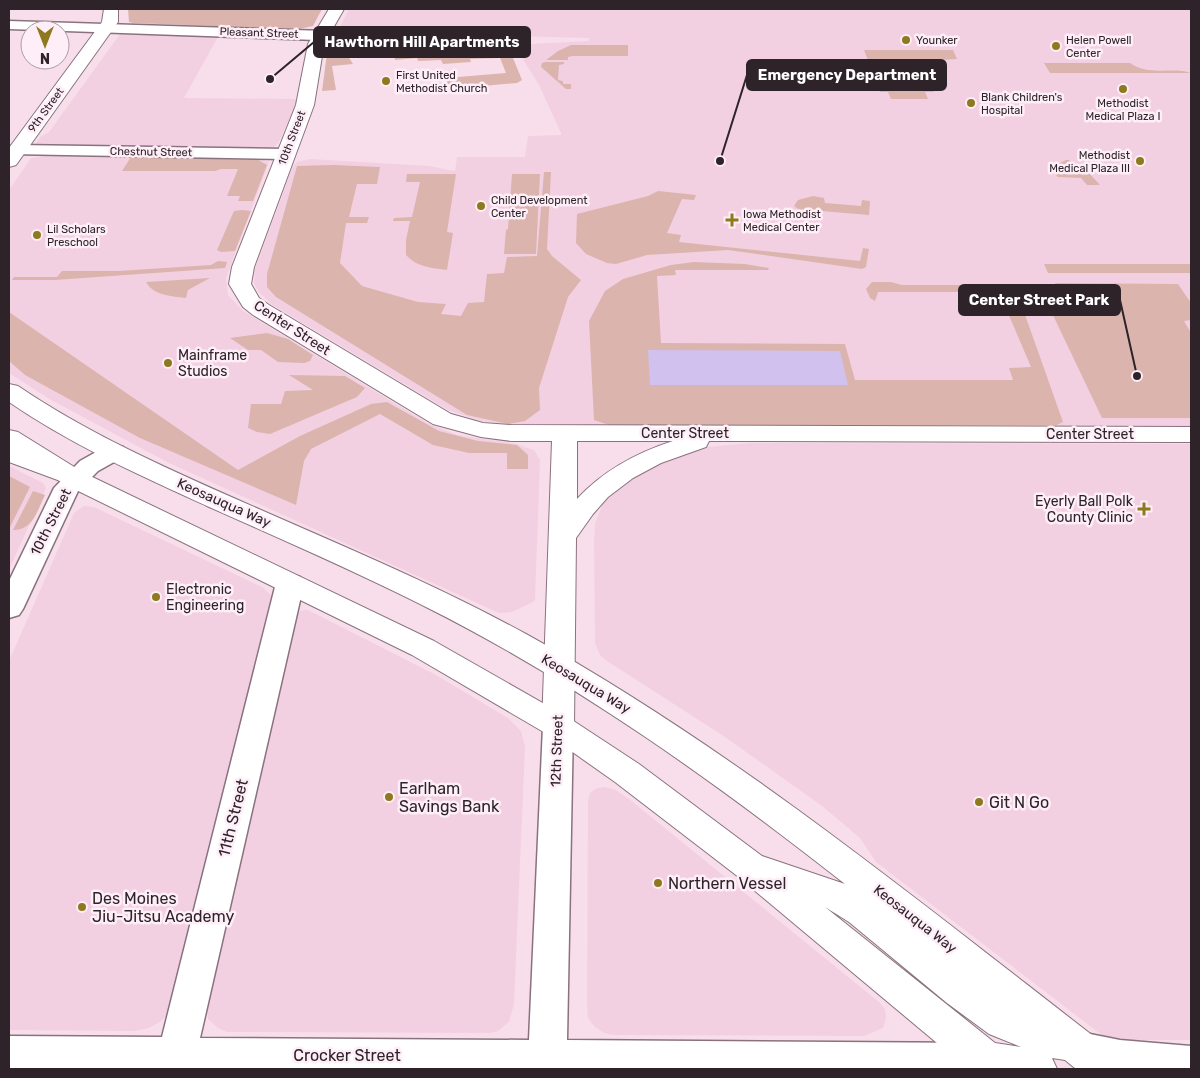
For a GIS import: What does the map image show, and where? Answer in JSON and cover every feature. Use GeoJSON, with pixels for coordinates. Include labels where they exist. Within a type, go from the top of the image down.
{"type":"FeatureCollection","features":[{"type":"Feature","properties":{"kind":"main road","name":"9th Street"},"geometry":{"type":"LineString","coordinates":[[13,156],[106,28],[111,19],[111,9]]}},
{"type":"Feature","properties":{"kind":"main road","name":"10th Street"},"geometry":{"type":"LineString","coordinates":[[243,268],[304,105],[315,47],[336,9]]}},
{"type":"Feature","properties":{"kind":"main road","name":"Center Street"},"geometry":{"type":"LineString","coordinates":[[243,268],[240,284],[251,302],[261,310],[442,419],[466,427],[496,432],[565,434],[1191,435]]}},
{"type":"Feature","properties":{"kind":"main road","name":"Keosauqua Way"},"geometry":{"type":"LineString","coordinates":[[9,391],[26,404],[114,452],[435,600],[517,642],[595,688],[737,782],[829,851],[1093,1059]]}},
{"type":"Feature","properties":{"kind":"main road"},"geometry":{"type":"LineString","coordinates":[[562,538],[587,504],[604,487],[638,462],[664,452],[728,433]]}},
{"type":"Feature","properties":{"kind":"main road","name":"12th Street"},"geometry":{"type":"LineString","coordinates":[[558,726],[565,434]]}},
{"type":"Feature","properties":{"kind":"main road"},"geometry":{"type":"LineString","coordinates":[[9,437],[75,479]]}},
{"type":"Feature","properties":{"kind":"main road"},"geometry":{"type":"LineString","coordinates":[[9,453],[75,479],[423,648],[558,726],[627,772],[748,865],[991,1064],[1013,1063],[1037,1069]]}},
{"type":"Feature","properties":{"kind":"main road"},"geometry":{"type":"LineString","coordinates":[[748,865],[828,891],[862,912],[960,992],[1003,1022],[1093,1059]]}},
{"type":"Feature","properties":{"kind":"street","name":"Pleasant Street"},"geometry":{"type":"LineString","coordinates":[[9,25],[486,41],[509,45]]}},
{"type":"Feature","properties":{"kind":"street","name":"Chestnut Street"},"geometry":{"type":"LineString","coordinates":[[13,156],[285,154]]}},
{"type":"Feature","properties":{"kind":"street","name":"10th Street"},"geometry":{"type":"LineString","coordinates":[[9,609],[61,498],[75,479],[89,466],[114,452]]}},
{"type":"Feature","properties":{"kind":"street","name":"11th Street"},"geometry":{"type":"LineString","coordinates":[[177,1054],[290,582]]}},
{"type":"Feature","properties":{"kind":"street","name":"12th Street"},"geometry":{"type":"LineString","coordinates":[[548,1063],[558,726]]}},
{"type":"Feature","properties":{"kind":"street","name":"Crocker Street"},"geometry":{"type":"LineString","coordinates":[[9,1052],[548,1063],[991,1064]]}},
{"type":"Feature","properties":{"kind":"street"},"geometry":{"type":"LineString","coordinates":[[1093,1059],[1120,1057],[1191,1063]]}},
{"type":"Feature","properties":{"kind":"shaded area"},"geometry":{"type":"Polygon","coordinates":[[[128,9],[322,9],[313,26],[299,29],[133,23],[129,22],[128,9]]]}},
{"type":"Feature","properties":{"kind":"shaded area","name":"Iowa Methodist Medical Center"},"geometry":{"type":"Polygon","coordinates":[[[349,9],[1191,9],[1191,435],[565,433],[477,420],[448,410],[271,304],[259,292],[254,283],[255,269],[293,166],[297,162],[310,159],[429,166],[455,171],[457,157],[525,157],[528,136],[561,135],[561,133],[539,85],[519,53],[509,45],[589,41],[589,38],[348,32],[340,27],[349,9]]]}},
{"type":"Feature","properties":{"kind":"shaded area"},"geometry":{"type":"Polygon","coordinates":[[[120,34],[218,37],[184,98],[298,99],[279,142],[274,147],[266,148],[73,145],[71,147],[35,145],[40,137],[49,132],[120,34]]]}},
{"type":"Feature","properties":{"kind":"shaded area"},"geometry":{"type":"Polygon","coordinates":[[[341,42],[348,43],[358,51],[346,53],[353,64],[332,66],[336,90],[322,91],[328,46],[341,42]]]}},
{"type":"Feature","properties":{"kind":"shaded area"},"geometry":{"type":"Polygon","coordinates":[[[382,44],[479,47],[501,52],[509,58],[513,58],[522,80],[517,83],[427,91],[423,85],[447,83],[446,78],[506,73],[500,58],[470,59],[471,62],[443,64],[441,60],[418,61],[417,58],[395,60],[393,48],[379,49],[382,44]]]}},
{"type":"Feature","properties":{"kind":"shaded area"},"geometry":{"type":"Polygon","coordinates":[[[571,45],[628,45],[628,56],[573,56],[568,57],[568,60],[546,60],[558,51],[571,45]]]}},
{"type":"Feature","properties":{"kind":"shaded area"},"geometry":{"type":"Polygon","coordinates":[[[864,50],[953,50],[957,59],[940,60],[946,72],[926,72],[934,92],[925,92],[928,99],[891,99],[888,92],[880,92],[871,69],[874,68],[870,66],[873,65],[869,63],[864,50]]]}},
{"type":"Feature","properties":{"kind":"shaded area"},"geometry":{"type":"Polygon","coordinates":[[[564,62],[564,64],[559,65],[558,80],[563,81],[563,84],[571,84],[571,89],[566,89],[541,67],[542,63],[564,62]]]}},
{"type":"Feature","properties":{"kind":"shaded area"},"geometry":{"type":"Polygon","coordinates":[[[1044,63],[1130,63],[1145,69],[1177,70],[1191,73],[1050,73],[1044,63]]]}},
{"type":"Feature","properties":{"kind":"shaded area"},"geometry":{"type":"Polygon","coordinates":[[[52,155],[258,159],[269,162],[226,278],[228,295],[243,311],[429,424],[458,435],[516,444],[534,450],[540,460],[535,600],[512,612],[499,613],[492,610],[169,463],[51,400],[9,373],[9,190],[31,158],[52,155]]]}},
{"type":"Feature","properties":{"kind":"shaded area"},"geometry":{"type":"Polygon","coordinates":[[[131,157],[258,160],[267,165],[253,201],[238,201],[240,196],[227,196],[238,169],[215,171],[122,171],[131,157]]]}},
{"type":"Feature","properties":{"kind":"shaded area"},"geometry":{"type":"Polygon","coordinates":[[[1066,160],[1088,172],[1100,185],[1087,185],[1081,178],[1058,177],[1049,168],[1066,160]]]}},
{"type":"Feature","properties":{"kind":"shaded area"},"geometry":{"type":"Polygon","coordinates":[[[297,166],[380,167],[377,184],[357,184],[349,217],[369,217],[367,223],[346,223],[340,263],[362,286],[418,302],[446,304],[441,314],[461,316],[468,303],[484,302],[487,274],[504,273],[507,257],[537,256],[544,172],[551,172],[547,249],[552,256],[581,280],[568,297],[539,388],[540,410],[525,421],[508,424],[467,415],[276,297],[267,287],[267,274],[297,166]]]}},
{"type":"Feature","properties":{"kind":"shaded area"},"geometry":{"type":"Polygon","coordinates":[[[407,174],[456,174],[447,232],[453,233],[447,270],[430,268],[415,262],[406,255],[406,240],[410,221],[393,221],[394,218],[412,217],[420,182],[406,182],[407,174]]]}},
{"type":"Feature","properties":{"kind":"shaded area"},"geometry":{"type":"Polygon","coordinates":[[[512,174],[540,174],[536,254],[504,254],[512,174]]]}},
{"type":"Feature","properties":{"kind":"shaded area"},"geometry":{"type":"Polygon","coordinates":[[[658,191],[696,195],[694,200],[682,199],[667,233],[681,235],[679,242],[860,261],[863,248],[869,249],[866,267],[862,269],[728,250],[647,255],[616,264],[607,263],[586,254],[576,243],[577,214],[648,196],[658,191]]]}},
{"type":"Feature","properties":{"kind":"shaded area"},"geometry":{"type":"Polygon","coordinates":[[[813,196],[824,198],[825,203],[861,206],[862,200],[870,201],[869,215],[798,209],[794,206],[798,200],[813,196]]]}},
{"type":"Feature","properties":{"kind":"shaded area"},"geometry":{"type":"Polygon","coordinates":[[[234,211],[251,211],[235,251],[221,252],[217,250],[234,211]]]}},
{"type":"Feature","properties":{"kind":"shaded area"},"geometry":{"type":"Polygon","coordinates":[[[218,261],[227,262],[225,268],[55,280],[12,280],[14,277],[57,277],[62,271],[119,271],[211,265],[218,261]]]}},
{"type":"Feature","properties":{"kind":"shaded area"},"geometry":{"type":"Polygon","coordinates":[[[694,262],[745,264],[769,268],[768,270],[675,270],[676,275],[657,276],[661,343],[845,344],[855,380],[1013,380],[1009,368],[1031,367],[999,292],[878,292],[875,301],[870,298],[866,289],[872,282],[891,282],[902,285],[988,285],[1017,292],[1063,422],[1057,425],[609,425],[594,420],[589,321],[605,291],[623,279],[671,265],[694,262]]]}},
{"type":"Feature","properties":{"kind":"shaded area"},"geometry":{"type":"Polygon","coordinates":[[[1044,264],[1191,264],[1191,273],[1048,273],[1044,264]]]}},
{"type":"Feature","properties":{"kind":"shaded area"},"geometry":{"type":"Polygon","coordinates":[[[210,278],[188,290],[186,298],[158,293],[149,287],[146,282],[210,278]]]}},
{"type":"Feature","properties":{"kind":"shaded area"},"geometry":{"type":"Polygon","coordinates":[[[1055,283],[1178,284],[1191,303],[1191,320],[1184,321],[1191,333],[1191,418],[1102,418],[1041,290],[1058,290],[1055,283]]]}},
{"type":"Feature","properties":{"kind":"shaded area"},"geometry":{"type":"Polygon","coordinates":[[[9,312],[238,470],[300,436],[371,404],[387,402],[439,431],[478,441],[517,445],[528,455],[528,469],[507,469],[507,453],[469,453],[433,445],[380,414],[311,449],[304,461],[296,505],[140,438],[25,375],[9,361],[9,312]]]}},
{"type":"Feature","properties":{"kind":"shaded area"},"geometry":{"type":"Polygon","coordinates":[[[267,333],[288,339],[313,355],[310,361],[304,363],[278,362],[261,350],[248,350],[230,338],[267,333]]]}},
{"type":"Feature","properties":{"kind":"shaded area"},"geometry":{"type":"Polygon","coordinates":[[[648,350],[840,351],[848,385],[650,385],[648,350]]]}},
{"type":"Feature","properties":{"kind":"shaded area"},"geometry":{"type":"Polygon","coordinates":[[[289,375],[345,376],[365,388],[357,397],[270,434],[248,428],[251,404],[281,404],[285,391],[313,390],[289,375]]]}},
{"type":"Feature","properties":{"kind":"shaded area"},"geometry":{"type":"Polygon","coordinates":[[[750,443],[1191,444],[1191,1040],[1125,1040],[1103,1036],[876,862],[860,838],[822,806],[725,737],[600,655],[595,643],[594,542],[595,524],[603,503],[622,481],[684,452],[706,447],[750,443]]]}},
{"type":"Feature","properties":{"kind":"shaded area"},"geometry":{"type":"Polygon","coordinates":[[[9,466],[43,483],[46,488],[9,570],[9,466]]]}},
{"type":"Feature","properties":{"kind":"shaded area"},"geometry":{"type":"Polygon","coordinates":[[[9,476],[30,487],[9,529],[9,476]]]}},
{"type":"Feature","properties":{"kind":"shaded area"},"geometry":{"type":"Polygon","coordinates":[[[33,491],[45,495],[37,513],[26,527],[13,530],[33,491]]]}},
{"type":"Feature","properties":{"kind":"shaded area"},"geometry":{"type":"Polygon","coordinates":[[[84,506],[94,507],[262,587],[271,595],[272,601],[169,1013],[160,1022],[149,1028],[136,1031],[9,1030],[9,661],[74,513],[84,506]]]}},
{"type":"Feature","properties":{"kind":"shaded area"},"geometry":{"type":"Polygon","coordinates":[[[308,610],[436,675],[508,718],[521,731],[525,747],[514,1004],[509,1022],[498,1031],[491,1033],[227,1032],[218,1028],[208,1019],[206,1004],[296,617],[300,611],[308,610]]]}},
{"type":"Feature","properties":{"kind":"shaded area"},"geometry":{"type":"Polygon","coordinates":[[[597,788],[614,789],[629,799],[879,1002],[885,1009],[886,1019],[883,1028],[864,1036],[613,1035],[604,1033],[594,1026],[588,1018],[587,1004],[588,800],[590,793],[597,788]]]}},
{"type":"Feature","properties":{"kind":"place","name":"Younker"},"geometry":{"type":"Point","coordinates":[906,40]}},
{"type":"Feature","properties":{"kind":"place","name":"Helen Powell Center"},"geometry":{"type":"Point","coordinates":[1056,46]}},
{"type":"Feature","properties":{"kind":"place","name":"Hawthorn Hill Apartments"},"geometry":{"type":"Point","coordinates":[270,79]}},
{"type":"Feature","properties":{"kind":"place","name":"First United Methodist Church"},"geometry":{"type":"Point","coordinates":[386,81]}},
{"type":"Feature","properties":{"kind":"place","name":"Methodist Medical Plaza I"},"geometry":{"type":"Point","coordinates":[1123,89]}},
{"type":"Feature","properties":{"kind":"place","name":"Blank Children's Hospital"},"geometry":{"type":"Point","coordinates":[971,103]}},
{"type":"Feature","properties":{"kind":"place","name":"Emergency Department"},"geometry":{"type":"Point","coordinates":[720,161]}},
{"type":"Feature","properties":{"kind":"place","name":"Methodist Medical Plaza III"},"geometry":{"type":"Point","coordinates":[1140,161]}},
{"type":"Feature","properties":{"kind":"place","name":"Child Development Center"},"geometry":{"type":"Point","coordinates":[481,206]}},
{"type":"Feature","properties":{"kind":"place","name":"Iowa Methodist Medical Center"},"geometry":{"type":"Point","coordinates":[732,220]}},
{"type":"Feature","properties":{"kind":"place","name":"Lil Scholars Preschool"},"geometry":{"type":"Point","coordinates":[37,235]}},
{"type":"Feature","properties":{"kind":"place","name":"Mainframe Studios"},"geometry":{"type":"Point","coordinates":[168,363]}},
{"type":"Feature","properties":{"kind":"place","name":"Center Street Park"},"geometry":{"type":"Point","coordinates":[1137,376]}},
{"type":"Feature","properties":{"kind":"place","name":"Eyerly Ball Polk County Clinic"},"geometry":{"type":"Point","coordinates":[1144,509]}},
{"type":"Feature","properties":{"kind":"place","name":"Electronic Engineering"},"geometry":{"type":"Point","coordinates":[156,597]}},
{"type":"Feature","properties":{"kind":"place","name":"Earlham Savings Bank"},"geometry":{"type":"Point","coordinates":[389,797]}},
{"type":"Feature","properties":{"kind":"place","name":"Git N Go"},"geometry":{"type":"Point","coordinates":[979,802]}},
{"type":"Feature","properties":{"kind":"place","name":"Northern Vessel"},"geometry":{"type":"Point","coordinates":[658,883]}},
{"type":"Feature","properties":{"kind":"place","name":"Des Moines Jiu-Jitsu Academy"},"geometry":{"type":"Point","coordinates":[82,907]}}]}
